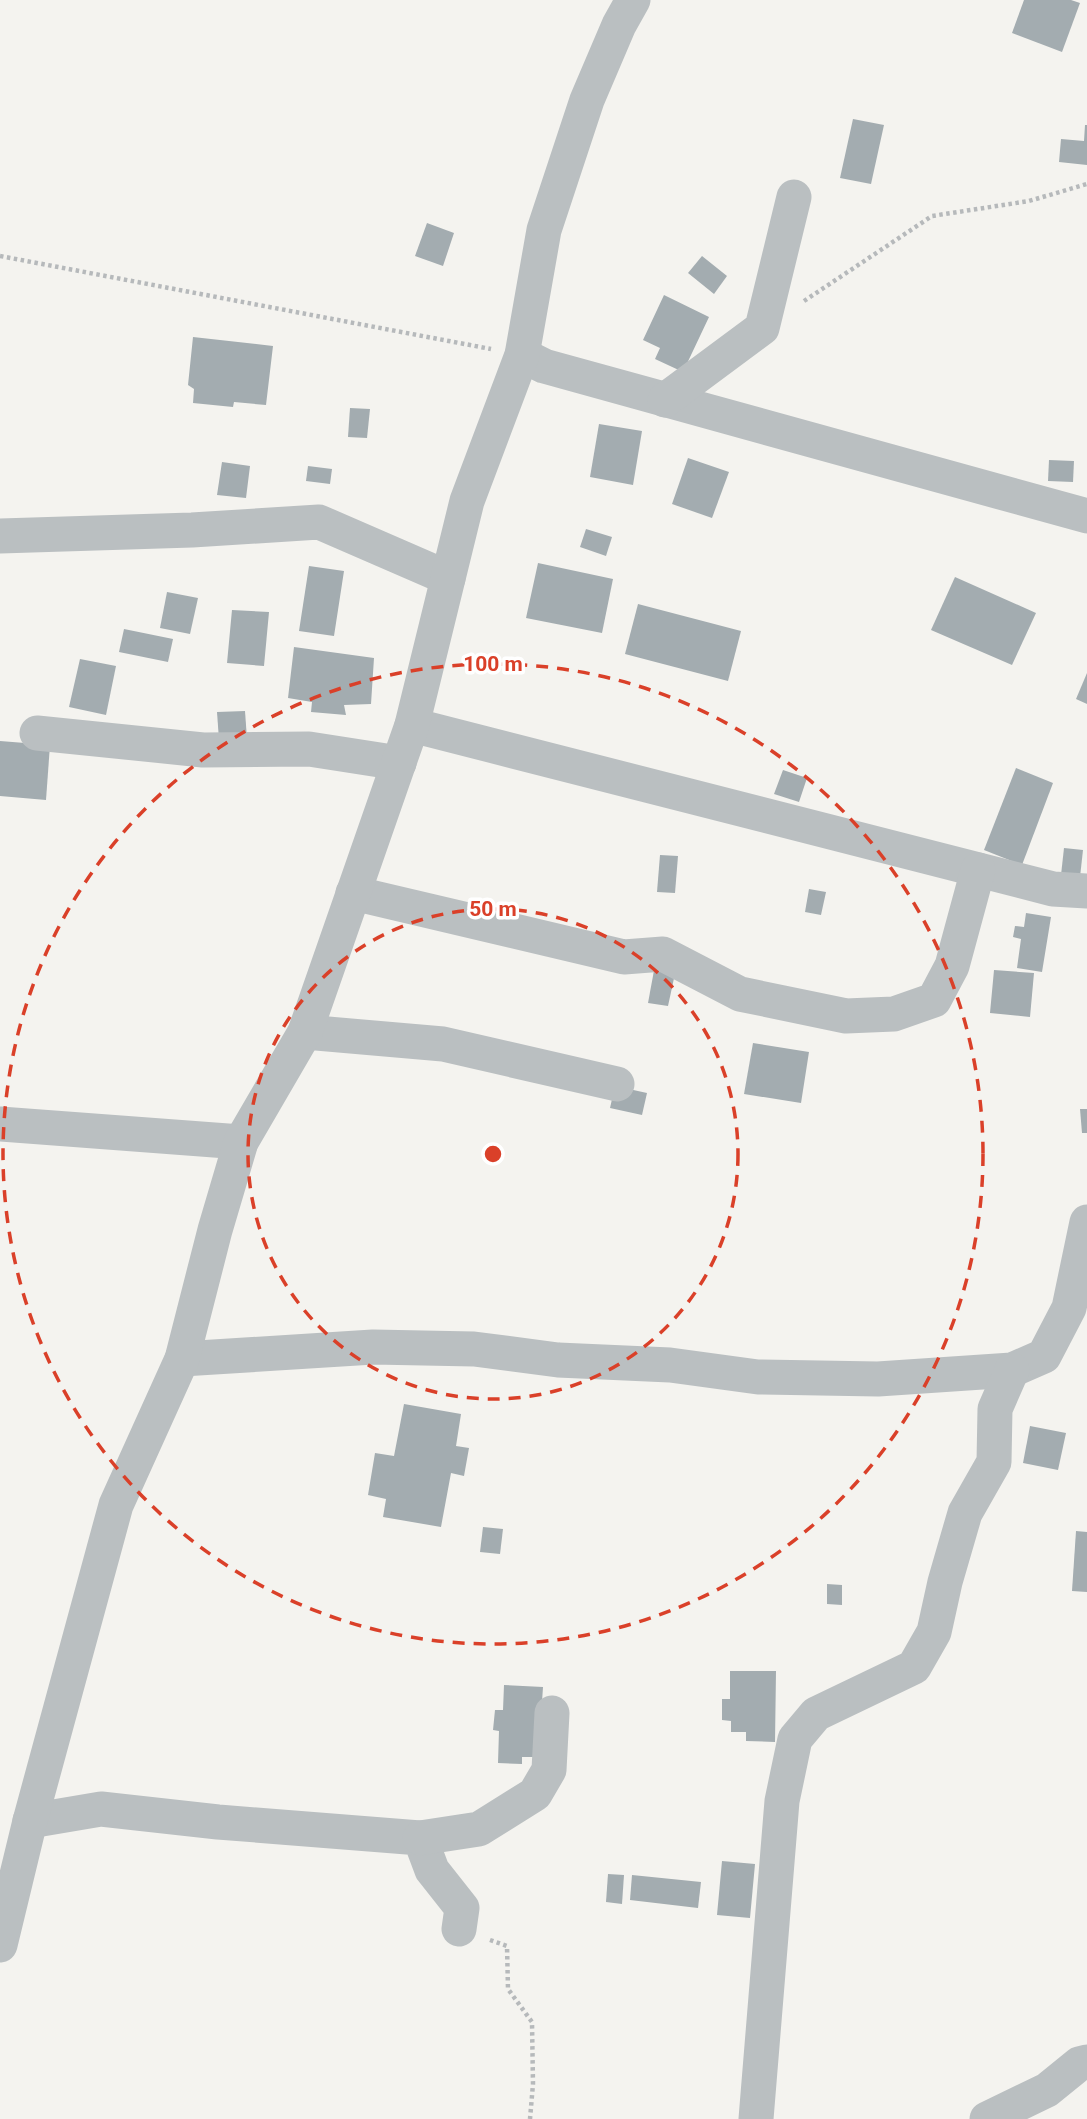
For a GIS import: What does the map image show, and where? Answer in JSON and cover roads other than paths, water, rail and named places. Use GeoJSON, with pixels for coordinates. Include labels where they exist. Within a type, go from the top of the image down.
{"type":"FeatureCollection","features":[{"type":"Feature","properties":{"kind":"street"},"geometry":{"type":"LineString","coordinates":[[0,1945],[30,1821],[116,1505],[182,1359],[241,1142],[305,1032],[412,725],[467,501],[522,355],[544,230],[587,100],[625,8]]}},
{"type":"Feature","properties":{"kind":"street"},"geometry":{"type":"LineString","coordinates":[[665,400],[762,328],[794,197]]}},
{"type":"Feature","properties":{"kind":"street"},"geometry":{"type":"LineString","coordinates":[[522,355],[544,366],[1087,516]]}},
{"type":"Feature","properties":{"kind":"street"},"geometry":{"type":"LineString","coordinates":[[0,536],[192,530],[319,522],[449,578]]}},
{"type":"Feature","properties":{"kind":"street"},"geometry":{"type":"LineString","coordinates":[[412,725],[1054,889],[1087,891]]}},
{"type":"Feature","properties":{"kind":"street"},"geometry":{"type":"LineString","coordinates":[[37,733],[203,750],[309,749],[399,763]]}},
{"type":"Feature","properties":{"kind":"street"},"geometry":{"type":"LineString","coordinates":[[354,893],[624,957],[663,954],[740,994],[846,1016],[894,1014],[934,1000],[953,966],[978,870]]}},
{"type":"Feature","properties":{"kind":"street"},"geometry":{"type":"LineString","coordinates":[[305,1032],[443,1044],[617,1084]]}},
{"type":"Feature","properties":{"kind":"street"},"geometry":{"type":"LineString","coordinates":[[0,1124],[241,1142]]}},
{"type":"Feature","properties":{"kind":"street"},"geometry":{"type":"LineString","coordinates":[[182,1359],[373,1347],[474,1349],[558,1360],[670,1365],[758,1377],[878,1379],[1012,1370],[1044,1356],[1069,1308],[1087,1222]]}},
{"type":"Feature","properties":{"kind":"street"},"geometry":{"type":"LineString","coordinates":[[756,2119],[782,1801],[796,1739],[816,1714],[914,1667],[934,1632],[965,1513],[995,1462],[995,1409],[1012,1370]]}},
{"type":"Feature","properties":{"kind":"street"},"geometry":{"type":"LineString","coordinates":[[30,1821],[101,1809],[218,1822],[420,1838],[479,1829],[535,1794],[549,1770],[552,1713]]}},
{"type":"Feature","properties":{"kind":"street"},"geometry":{"type":"LineString","coordinates":[[420,1838],[432,1870],[462,1908],[459,1929]]}},
{"type":"Feature","properties":{"kind":"street"},"geometry":{"type":"LineString","coordinates":[[987,2119],[1047,2090],[1084,2063]]}}]}
